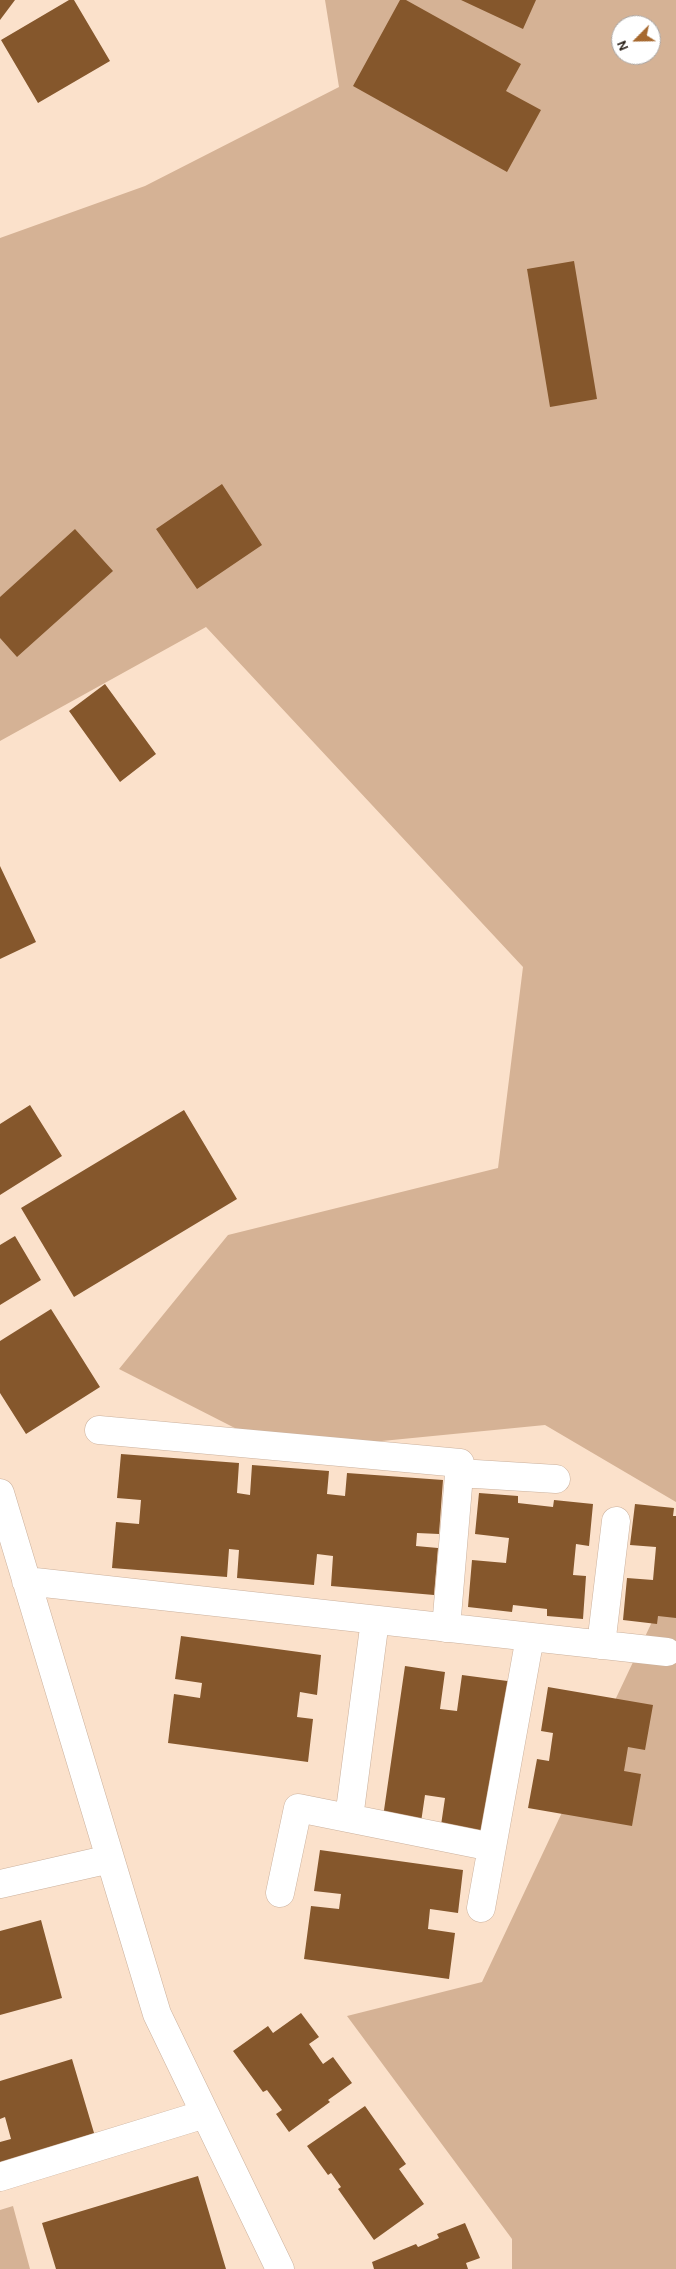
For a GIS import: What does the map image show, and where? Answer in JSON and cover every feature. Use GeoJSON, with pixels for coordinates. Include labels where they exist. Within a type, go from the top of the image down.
{"type":"FeatureCollection","features":[{"type":"Feature","properties":{"kind":"street"},"geometry":{"type":"LineString","coordinates":[[99,1430],[460,1463],[446,1628]]}},
{"type":"Feature","properties":{"kind":"street"},"geometry":{"type":"LineString","coordinates":[[459,1474],[556,1479]]}},
{"type":"Feature","properties":{"kind":"street"},"geometry":{"type":"LineString","coordinates":[[0,1493],[157,2014],[280,2269]]}},
{"type":"Feature","properties":{"kind":"street"},"geometry":{"type":"LineString","coordinates":[[601,1645],[616,1521]]}},
{"type":"Feature","properties":{"kind":"street"},"geometry":{"type":"LineString","coordinates":[[26,1581],[667,1652]]}},
{"type":"Feature","properties":{"kind":"street"},"geometry":{"type":"LineString","coordinates":[[349,1818],[375,1620]]}},
{"type":"Feature","properties":{"kind":"street"},"geometry":{"type":"LineString","coordinates":[[481,1908],[530,1637]]}},
{"type":"Feature","properties":{"kind":"street"},"geometry":{"type":"LineString","coordinates":[[280,1893],[298,1808],[492,1847]]}},
{"type":"Feature","properties":{"kind":"street"},"geometry":{"type":"LineString","coordinates":[[0,1884],[110,1859]]}},
{"type":"Feature","properties":{"kind":"street"},"geometry":{"type":"LineString","coordinates":[[0,2177],[205,2114]]}},
{"type":"Feature","properties":{"kind":"shaded area"},"geometry":{"type":"Polygon","coordinates":[[[325,0],[676,0],[676,1502],[545,1425],[280,1451],[119,1369],[228,1235],[498,1168],[523,967],[206,627],[0,741],[0,238],[145,186],[339,87],[325,0]]]}},
{"type":"Feature","properties":{"kind":"shaded area"},"geometry":{"type":"Polygon","coordinates":[[[676,1571],[676,2269],[512,2269],[512,2239],[347,2016],[482,1982],[676,1571]]]}},
{"type":"Feature","properties":{"kind":"shaded area"},"geometry":{"type":"Polygon","coordinates":[[[13,2206],[30,2269],[0,2269],[0,2210],[13,2206]]]}},
{"type":"Feature","properties":{"kind":"building"},"geometry":{"type":"Polygon","coordinates":[[[0,0],[15,0],[0,20],[0,0]]]}},
{"type":"Feature","properties":{"kind":"building"},"geometry":{"type":"Polygon","coordinates":[[[69,0],[74,0],[110,61],[38,103],[1,40],[69,0]]]}},
{"type":"Feature","properties":{"kind":"building"},"geometry":{"type":"Polygon","coordinates":[[[400,0],[406,0],[521,64],[506,91],[541,110],[507,172],[353,86],[400,0]]]}},
{"type":"Feature","properties":{"kind":"building"},"geometry":{"type":"Polygon","coordinates":[[[461,0],[536,0],[523,29],[461,0]]]}},
{"type":"Feature","properties":{"kind":"building"},"geometry":{"type":"Polygon","coordinates":[[[574,261],[597,399],[550,407],[527,269],[574,261]]]}},
{"type":"Feature","properties":{"kind":"building"},"geometry":{"type":"Polygon","coordinates":[[[222,484],[262,545],[197,589],[156,529],[222,484]]]}},
{"type":"Feature","properties":{"kind":"building"},"geometry":{"type":"Polygon","coordinates":[[[75,529],[113,571],[17,657],[0,638],[0,597],[75,529]]]}},
{"type":"Feature","properties":{"kind":"building"},"geometry":{"type":"Polygon","coordinates":[[[105,684],[156,754],[120,782],[69,711],[105,684]]]}},
{"type":"Feature","properties":{"kind":"building"},"geometry":{"type":"Polygon","coordinates":[[[0,866],[36,942],[0,959],[0,866]]]}},
{"type":"Feature","properties":{"kind":"building"},"geometry":{"type":"Polygon","coordinates":[[[30,1105],[62,1156],[0,1195],[0,1124],[30,1105]]]}},
{"type":"Feature","properties":{"kind":"building"},"geometry":{"type":"Polygon","coordinates":[[[184,1110],[237,1199],[74,1297],[21,1208],[184,1110]]]}},
{"type":"Feature","properties":{"kind":"building"},"geometry":{"type":"Polygon","coordinates":[[[15,1236],[41,1280],[0,1305],[0,1245],[15,1236]]]}},
{"type":"Feature","properties":{"kind":"building"},"geometry":{"type":"Polygon","coordinates":[[[51,1309],[100,1387],[26,1434],[0,1393],[0,1341],[51,1309]]]}},
{"type":"Feature","properties":{"kind":"building"},"geometry":{"type":"Polygon","coordinates":[[[121,1454],[239,1463],[237,1493],[250,1495],[252,1465],[329,1471],[327,1494],[345,1496],[347,1473],[443,1480],[439,1534],[417,1533],[416,1546],[438,1548],[434,1595],[331,1586],[333,1556],[317,1554],[314,1585],[237,1578],[239,1550],[229,1549],[227,1577],[112,1568],[116,1522],[139,1524],[141,1500],[117,1498],[121,1454]]]}},
{"type":"Feature","properties":{"kind":"building"},"geometry":{"type":"Polygon","coordinates":[[[479,1493],[518,1496],[518,1503],[553,1507],[554,1500],[593,1504],[589,1546],[576,1544],[573,1575],[586,1576],[583,1619],[547,1616],[547,1609],[513,1605],[512,1612],[468,1607],[472,1560],[506,1563],[509,1538],[475,1534],[479,1493]]]}},
{"type":"Feature","properties":{"kind":"building"},"geometry":{"type":"Polygon","coordinates":[[[635,1504],[674,1508],[673,1516],[676,1516],[676,1618],[658,1616],[657,1624],[623,1620],[627,1578],[653,1580],[656,1547],[630,1545],[635,1504]]]}},
{"type":"Feature","properties":{"kind":"building"},"geometry":{"type":"Polygon","coordinates":[[[181,1636],[321,1655],[317,1695],[300,1692],[297,1717],[313,1719],[308,1762],[168,1743],[174,1694],[200,1698],[202,1683],[175,1679],[181,1636]]]}},
{"type":"Feature","properties":{"kind":"building"},"geometry":{"type":"Polygon","coordinates":[[[405,1666],[445,1672],[440,1709],[457,1711],[462,1675],[515,1682],[493,1840],[440,1832],[445,1798],[425,1795],[420,1829],[382,1824],[405,1666]]]}},
{"type":"Feature","properties":{"kind":"building"},"geometry":{"type":"Polygon","coordinates":[[[548,1687],[653,1705],[645,1750],[628,1747],[624,1771],[641,1774],[632,1826],[528,1808],[537,1759],[549,1761],[553,1733],[541,1731],[548,1687]]]}},
{"type":"Feature","properties":{"kind":"building"},"geometry":{"type":"Polygon","coordinates":[[[320,1850],[463,1870],[458,1913],[430,1909],[428,1929],[455,1933],[449,1979],[304,1959],[311,1906],[339,1909],[341,1894],[314,1891],[320,1850]]]}},
{"type":"Feature","properties":{"kind":"building"},"geometry":{"type":"Polygon","coordinates":[[[41,1920],[62,1998],[0,2015],[0,1931],[41,1920]]]}},
{"type":"Feature","properties":{"kind":"building"},"geometry":{"type":"Polygon","coordinates":[[[301,2013],[319,2037],[309,2044],[323,2064],[333,2057],[352,2083],[289,2132],[276,2114],[282,2110],[267,2090],[263,2092],[233,2051],[268,2026],[273,2033],[301,2013]]]}},
{"type":"Feature","properties":{"kind":"building"},"geometry":{"type":"Polygon","coordinates":[[[72,2059],[100,2153],[0,2183],[0,2142],[11,2139],[5,2117],[0,2119],[0,2081],[72,2059]]]}},
{"type":"Feature","properties":{"kind":"building"},"geometry":{"type":"Polygon","coordinates":[[[365,2106],[406,2164],[399,2169],[424,2204],[374,2240],[338,2189],[341,2187],[331,2173],[328,2175],[307,2146],[365,2106]]]}},
{"type":"Feature","properties":{"kind":"building"},"geometry":{"type":"Polygon","coordinates":[[[198,2176],[226,2269],[56,2269],[42,2223],[198,2176]]]}},
{"type":"Feature","properties":{"kind":"building"},"geometry":{"type":"Polygon","coordinates":[[[465,2223],[480,2258],[466,2263],[468,2269],[374,2269],[372,2262],[416,2244],[418,2247],[439,2238],[437,2234],[465,2223]]]}}]}
